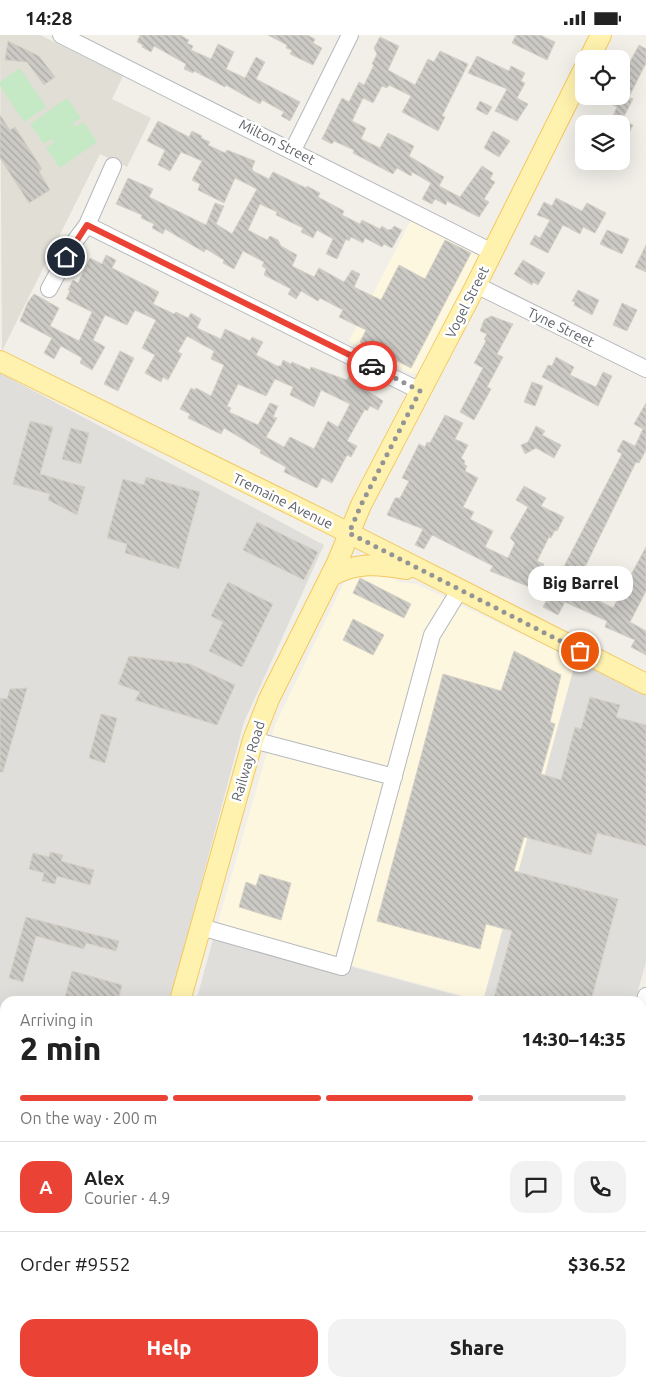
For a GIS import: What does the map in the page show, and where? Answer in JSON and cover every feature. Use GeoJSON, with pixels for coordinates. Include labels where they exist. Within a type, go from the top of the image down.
{"type":"FeatureCollection","features":[{"type":"Feature","properties":{"kind":"main road"},"geometry":{"type":"LineString","coordinates":[[594,50],[601,35]]}},
{"type":"Feature","properties":{"kind":"main road","name":"Vogel Street"},"geometry":{"type":"LineString","coordinates":[[349,533],[361,505],[476,285],[575,87]]}},
{"type":"Feature","properties":{"kind":"main road","name":"Tremaine Avenue"},"geometry":{"type":"LineString","coordinates":[[0,361],[349,533],[459,591],[646,683]]}},
{"type":"Feature","properties":{"kind":"main road","name":"Railway Road"},"geometry":{"type":"LineString","coordinates":[[181,996],[253,740],[269,699],[330,576],[349,533]]}},
{"type":"Feature","properties":{"kind":"main road"},"geometry":{"type":"LineString","coordinates":[[330,576],[344,569],[367,564],[421,571]]}},
{"type":"Feature","properties":{"kind":"street","name":"Milton Street"},"geometry":{"type":"LineString","coordinates":[[61,35],[293,150],[492,252]]}},
{"type":"Feature","properties":{"kind":"street"},"geometry":{"type":"LineString","coordinates":[[293,150],[350,35]]}},
{"type":"Feature","properties":{"kind":"street"},"geometry":{"type":"LineString","coordinates":[[49,289],[75,241],[87,225],[113,166]]}},
{"type":"Feature","properties":{"kind":"street"},"geometry":{"type":"LineString","coordinates":[[87,225],[420,391]]}},
{"type":"Feature","properties":{"kind":"street","name":"Tyne Street"},"geometry":{"type":"LineString","coordinates":[[476,285],[644,363]]}},
{"type":"Feature","properties":{"kind":"street"},"geometry":{"type":"LineString","coordinates":[[201,927],[342,967],[432,635],[459,591]]}},
{"type":"Feature","properties":{"kind":"street"},"geometry":{"type":"LineString","coordinates":[[253,740],[394,777]]}},
{"type":"Feature","properties":{"kind":"shaded area"},"geometry":{"type":"Polygon","coordinates":[[[0,35],[40,35],[123,76],[112,99],[151,118],[127,167],[100,154],[2,351],[0,35]]]}},
{"type":"Feature","properties":{"kind":"shaded area"},"geometry":{"type":"Polygon","coordinates":[[[412,218],[479,252],[481,257],[420,372],[412,374],[349,341],[412,218]]]}},
{"type":"Feature","properties":{"kind":"shaded area"},"geometry":{"type":"Polygon","coordinates":[[[0,373],[324,545],[244,722],[171,996],[0,996],[0,373]]]}},
{"type":"Feature","properties":{"kind":"shaded area"},"geometry":{"type":"Polygon","coordinates":[[[379,571],[400,582],[416,584],[576,660],[484,996],[464,996],[216,929],[275,725],[343,584],[358,572],[379,571]]]}},
{"type":"Feature","properties":{"kind":"shaded area"},"geometry":{"type":"Polygon","coordinates":[[[576,660],[646,693],[646,962],[636,996],[484,996],[576,660]]]}},
{"type":"Feature","properties":{"kind":"shaded area"},"geometry":{"type":"Polygon","coordinates":[[[216,929],[460,996],[197,996],[216,929]]]}},
{"type":"Feature","properties":{"kind":"green space"},"geometry":{"type":"Polygon","coordinates":[[[20,68],[46,107],[24,122],[0,86],[0,82],[20,68]]]}},
{"type":"Feature","properties":{"kind":"green space"},"geometry":{"type":"Polygon","coordinates":[[[67,98],[81,118],[73,123],[75,127],[84,122],[97,142],[60,168],[46,148],[54,142],[52,139],[44,144],[30,124],[67,98]]]}},
{"type":"Feature","properties":{"kind":"building"},"geometry":{"type":"Polygon","coordinates":[[[140,35],[180,35],[189,40],[187,43],[193,46],[191,50],[211,59],[218,44],[234,52],[226,69],[245,78],[256,57],[265,62],[256,79],[300,102],[290,121],[281,116],[284,112],[262,100],[260,104],[226,85],[225,87],[194,71],[193,73],[184,69],[186,64],[154,46],[151,52],[142,47],[143,45],[137,42],[140,35]]]}},
{"type":"Feature","properties":{"kind":"building"},"geometry":{"type":"Polygon","coordinates":[[[268,35],[307,35],[315,39],[313,43],[322,48],[313,65],[290,54],[292,50],[286,48],[287,45],[268,35]]]}},
{"type":"Feature","properties":{"kind":"building"},"geometry":{"type":"Polygon","coordinates":[[[516,35],[540,35],[555,42],[547,60],[512,43],[516,35]]]}},
{"type":"Feature","properties":{"kind":"building"},"geometry":{"type":"Polygon","coordinates":[[[380,37],[399,46],[388,70],[415,85],[428,59],[434,62],[440,51],[468,64],[442,116],[445,117],[438,131],[402,112],[411,96],[389,85],[387,88],[382,86],[373,103],[363,98],[352,121],[366,128],[361,139],[380,148],[388,133],[414,146],[409,156],[444,177],[439,186],[460,197],[482,166],[493,173],[490,179],[495,182],[484,199],[489,202],[479,217],[447,201],[446,205],[435,199],[432,204],[422,199],[431,183],[412,172],[411,176],[397,168],[393,174],[353,153],[354,150],[334,141],[332,144],[322,139],[342,98],[349,102],[359,82],[364,85],[374,65],[372,64],[377,54],[374,48],[380,37]]]}},
{"type":"Feature","properties":{"kind":"building"},"geometry":{"type":"Polygon","coordinates":[[[8,41],[39,56],[55,77],[44,85],[27,62],[5,60],[8,41]]]}},
{"type":"Feature","properties":{"kind":"building"},"geometry":{"type":"Polygon","coordinates":[[[639,45],[646,49],[646,63],[630,95],[630,62],[639,45]]]}},
{"type":"Feature","properties":{"kind":"building"},"geometry":{"type":"Polygon","coordinates":[[[477,56],[509,71],[511,66],[525,73],[521,81],[525,83],[517,98],[528,104],[517,121],[495,111],[507,89],[468,73],[477,56]]]}},
{"type":"Feature","properties":{"kind":"building"},"geometry":{"type":"Polygon","coordinates":[[[480,101],[492,107],[487,115],[476,109],[480,101]]]}},
{"type":"Feature","properties":{"kind":"building"},"geometry":{"type":"Polygon","coordinates":[[[613,105],[630,105],[625,115],[613,115],[617,107],[613,105]]]}},
{"type":"Feature","properties":{"kind":"building"},"geometry":{"type":"Polygon","coordinates":[[[0,115],[10,130],[15,127],[42,169],[39,171],[50,190],[29,203],[0,158],[0,115]]]}},
{"type":"Feature","properties":{"kind":"building"},"geometry":{"type":"Polygon","coordinates":[[[158,121],[189,137],[192,131],[210,142],[208,145],[225,153],[227,150],[255,161],[252,168],[253,171],[269,179],[273,172],[306,188],[307,186],[320,193],[318,197],[344,211],[342,215],[360,224],[362,220],[380,229],[382,226],[388,230],[394,226],[402,230],[392,248],[384,244],[382,247],[365,238],[363,243],[351,237],[349,241],[346,239],[337,259],[326,254],[333,239],[317,230],[313,238],[301,232],[303,228],[276,215],[277,212],[260,204],[248,230],[267,240],[270,236],[278,240],[281,246],[297,255],[292,266],[314,277],[319,268],[344,282],[352,270],[360,274],[354,287],[381,300],[399,265],[425,279],[445,240],[471,253],[411,368],[360,342],[366,330],[339,317],[343,310],[320,298],[318,301],[301,291],[296,299],[288,294],[291,289],[264,275],[266,269],[262,266],[264,262],[243,251],[234,269],[223,263],[224,260],[206,249],[204,252],[165,229],[163,234],[152,228],[154,224],[141,218],[142,215],[116,204],[128,178],[153,189],[149,197],[206,225],[215,203],[224,206],[216,224],[232,234],[257,189],[235,178],[224,203],[198,190],[200,184],[192,180],[202,161],[181,152],[170,171],[158,165],[165,150],[147,141],[158,121]]]}},
{"type":"Feature","properties":{"kind":"building"},"geometry":{"type":"Polygon","coordinates":[[[493,131],[510,141],[499,157],[484,148],[493,131]]]}},
{"type":"Feature","properties":{"kind":"building"},"geometry":{"type":"Polygon","coordinates":[[[556,198],[582,211],[587,203],[606,213],[595,233],[583,227],[580,234],[563,225],[548,253],[530,244],[535,235],[540,238],[550,220],[537,215],[544,202],[552,206],[556,198]]]}},
{"type":"Feature","properties":{"kind":"building"},"geometry":{"type":"Polygon","coordinates":[[[607,230],[629,239],[622,254],[600,244],[607,230]]]}},
{"type":"Feature","properties":{"kind":"building"},"geometry":{"type":"Polygon","coordinates":[[[646,245],[646,272],[635,267],[646,245]]]}},
{"type":"Feature","properties":{"kind":"building"},"geometry":{"type":"Polygon","coordinates":[[[106,255],[116,260],[112,268],[159,292],[153,304],[188,318],[191,313],[201,319],[197,328],[221,339],[225,329],[250,341],[252,337],[263,342],[256,355],[277,366],[281,366],[283,360],[310,370],[311,367],[347,380],[350,374],[362,379],[359,385],[383,401],[378,410],[370,406],[367,411],[365,409],[347,441],[357,446],[351,457],[347,455],[332,483],[322,478],[317,488],[284,472],[286,467],[260,453],[261,450],[224,428],[221,434],[188,418],[190,414],[180,409],[191,388],[195,390],[196,388],[211,396],[224,365],[211,359],[214,351],[187,336],[178,352],[182,354],[168,380],[163,377],[161,382],[145,373],[155,355],[142,348],[156,320],[135,310],[127,325],[105,315],[93,340],[105,347],[92,370],[80,363],[82,358],[61,346],[54,359],[44,353],[52,338],[20,321],[28,302],[34,294],[59,308],[50,326],[79,341],[92,312],[66,299],[70,291],[68,290],[73,280],[78,283],[90,258],[102,264],[106,255]],[[275,379],[266,396],[238,384],[227,406],[231,408],[229,412],[258,425],[270,403],[278,406],[273,417],[277,418],[266,437],[284,447],[290,437],[314,449],[328,421],[338,427],[350,404],[321,390],[314,407],[290,395],[293,387],[275,379]]]}},
{"type":"Feature","properties":{"kind":"building"},"geometry":{"type":"Polygon","coordinates":[[[523,260],[545,273],[538,285],[533,282],[532,285],[514,274],[523,260]]]}},
{"type":"Feature","properties":{"kind":"building"},"geometry":{"type":"Polygon","coordinates":[[[578,290],[599,300],[592,315],[574,305],[575,302],[572,301],[578,290]]]}},
{"type":"Feature","properties":{"kind":"building"},"geometry":{"type":"Polygon","coordinates":[[[622,303],[637,310],[627,331],[613,325],[622,303]]]}},
{"type":"Feature","properties":{"kind":"building"},"geometry":{"type":"Polygon","coordinates":[[[491,316],[513,324],[497,354],[503,357],[487,387],[491,389],[474,420],[460,412],[483,368],[474,363],[486,341],[484,339],[487,334],[480,331],[484,320],[491,316]]]}},
{"type":"Feature","properties":{"kind":"building"},"geometry":{"type":"Polygon","coordinates":[[[120,351],[134,358],[118,391],[104,384],[120,351]]]}},
{"type":"Feature","properties":{"kind":"building"},"geometry":{"type":"Polygon","coordinates":[[[556,357],[574,367],[570,375],[596,387],[603,372],[612,376],[598,406],[542,377],[548,365],[552,366],[556,357]]]}},
{"type":"Feature","properties":{"kind":"building"},"geometry":{"type":"Polygon","coordinates":[[[532,382],[543,386],[535,406],[524,402],[532,382]]]}},
{"type":"Feature","properties":{"kind":"building"},"geometry":{"type":"Polygon","coordinates":[[[646,403],[646,450],[639,463],[636,462],[585,567],[598,574],[587,595],[613,608],[646,547],[646,591],[630,622],[646,631],[646,655],[631,647],[635,640],[605,627],[607,621],[565,602],[558,615],[543,607],[622,454],[617,451],[623,440],[635,446],[643,429],[634,424],[646,403]]]}},
{"type":"Feature","properties":{"kind":"building"},"geometry":{"type":"Polygon","coordinates":[[[445,415],[463,423],[455,439],[468,445],[461,458],[467,466],[465,471],[478,478],[463,507],[474,512],[470,519],[493,531],[485,547],[508,558],[515,543],[510,538],[528,507],[516,500],[524,486],[546,498],[541,506],[564,517],[557,531],[555,530],[551,538],[549,537],[537,561],[544,564],[532,588],[490,571],[493,566],[432,535],[424,549],[415,545],[423,529],[387,515],[395,498],[400,498],[409,481],[402,478],[419,444],[425,447],[427,442],[430,443],[445,415]]]}},
{"type":"Feature","properties":{"kind":"building"},"geometry":{"type":"Polygon","coordinates":[[[30,421],[53,427],[40,474],[85,487],[77,515],[48,500],[50,494],[13,484],[30,421]]]}},
{"type":"Feature","properties":{"kind":"building"},"geometry":{"type":"Polygon","coordinates":[[[536,426],[545,431],[542,435],[561,445],[554,458],[536,448],[525,454],[521,445],[528,442],[536,426]]]}},
{"type":"Feature","properties":{"kind":"building"},"geometry":{"type":"Polygon","coordinates":[[[71,428],[89,433],[81,464],[62,459],[71,428]]]}},
{"type":"Feature","properties":{"kind":"building"},"geometry":{"type":"Polygon","coordinates":[[[146,477],[200,492],[179,569],[125,553],[127,544],[107,538],[123,479],[144,485],[146,477]]]}},
{"type":"Feature","properties":{"kind":"building"},"geometry":{"type":"Polygon","coordinates":[[[257,522],[318,552],[304,580],[243,550],[257,522]]]}},
{"type":"Feature","properties":{"kind":"building"},"geometry":{"type":"Polygon","coordinates":[[[360,578],[411,604],[404,618],[353,593],[360,578]]]}},
{"type":"Feature","properties":{"kind":"building"},"geometry":{"type":"Polygon","coordinates":[[[228,582],[273,604],[242,667],[209,651],[223,622],[211,616],[228,582]]]}},
{"type":"Feature","properties":{"kind":"building"},"geometry":{"type":"Polygon","coordinates":[[[353,619],[384,635],[373,655],[343,640],[353,619]]]}},
{"type":"Feature","properties":{"kind":"building"},"geometry":{"type":"Polygon","coordinates":[[[514,651],[561,675],[550,722],[555,724],[541,774],[561,780],[575,727],[581,729],[590,697],[620,705],[616,717],[646,725],[646,846],[597,833],[591,855],[524,837],[514,871],[618,899],[592,996],[495,996],[512,931],[486,924],[480,949],[377,921],[443,674],[501,691],[514,651]]]}},
{"type":"Feature","properties":{"kind":"building"},"geometry":{"type":"Polygon","coordinates":[[[129,656],[190,664],[235,685],[217,725],[135,700],[140,692],[118,684],[129,656]]]}},
{"type":"Feature","properties":{"kind":"building"},"geometry":{"type":"Polygon","coordinates":[[[27,688],[3,772],[0,772],[0,698],[7,699],[10,689],[27,688]]]}},
{"type":"Feature","properties":{"kind":"building"},"geometry":{"type":"Polygon","coordinates":[[[101,714],[117,718],[105,763],[89,758],[101,714]]]}},
{"type":"Feature","properties":{"kind":"building"},"geometry":{"type":"Polygon","coordinates":[[[50,852],[63,855],[61,861],[94,870],[90,885],[57,876],[55,884],[42,881],[44,873],[29,869],[33,853],[49,857],[50,852]]]}},
{"type":"Feature","properties":{"kind":"building"},"geometry":{"type":"Polygon","coordinates":[[[260,874],[291,883],[281,920],[239,907],[246,882],[256,886],[260,874]]]}},
{"type":"Feature","properties":{"kind":"building"},"geometry":{"type":"Polygon","coordinates":[[[26,917],[119,941],[116,951],[86,943],[84,949],[36,936],[23,982],[9,978],[26,917]]]}},
{"type":"Feature","properties":{"kind":"building"},"geometry":{"type":"Polygon","coordinates":[[[72,971],[122,985],[119,996],[65,996],[72,971]]]}},
{"type":"Feature","properties":{"kind":"way so far"},"geometry":{"type":"LineString","coordinates":[[372,366],[420,391],[361,505],[349,533],[580,651]]}},
{"type":"Feature","properties":{"kind":"place","name":"Big Barrel"},"geometry":{"type":"Point","coordinates":[580,651]}},
{"type":"Feature","properties":{"kind":"route"},"geometry":{"type":"LineString","coordinates":[[66,257],[87,225],[372,366]]}}]}
